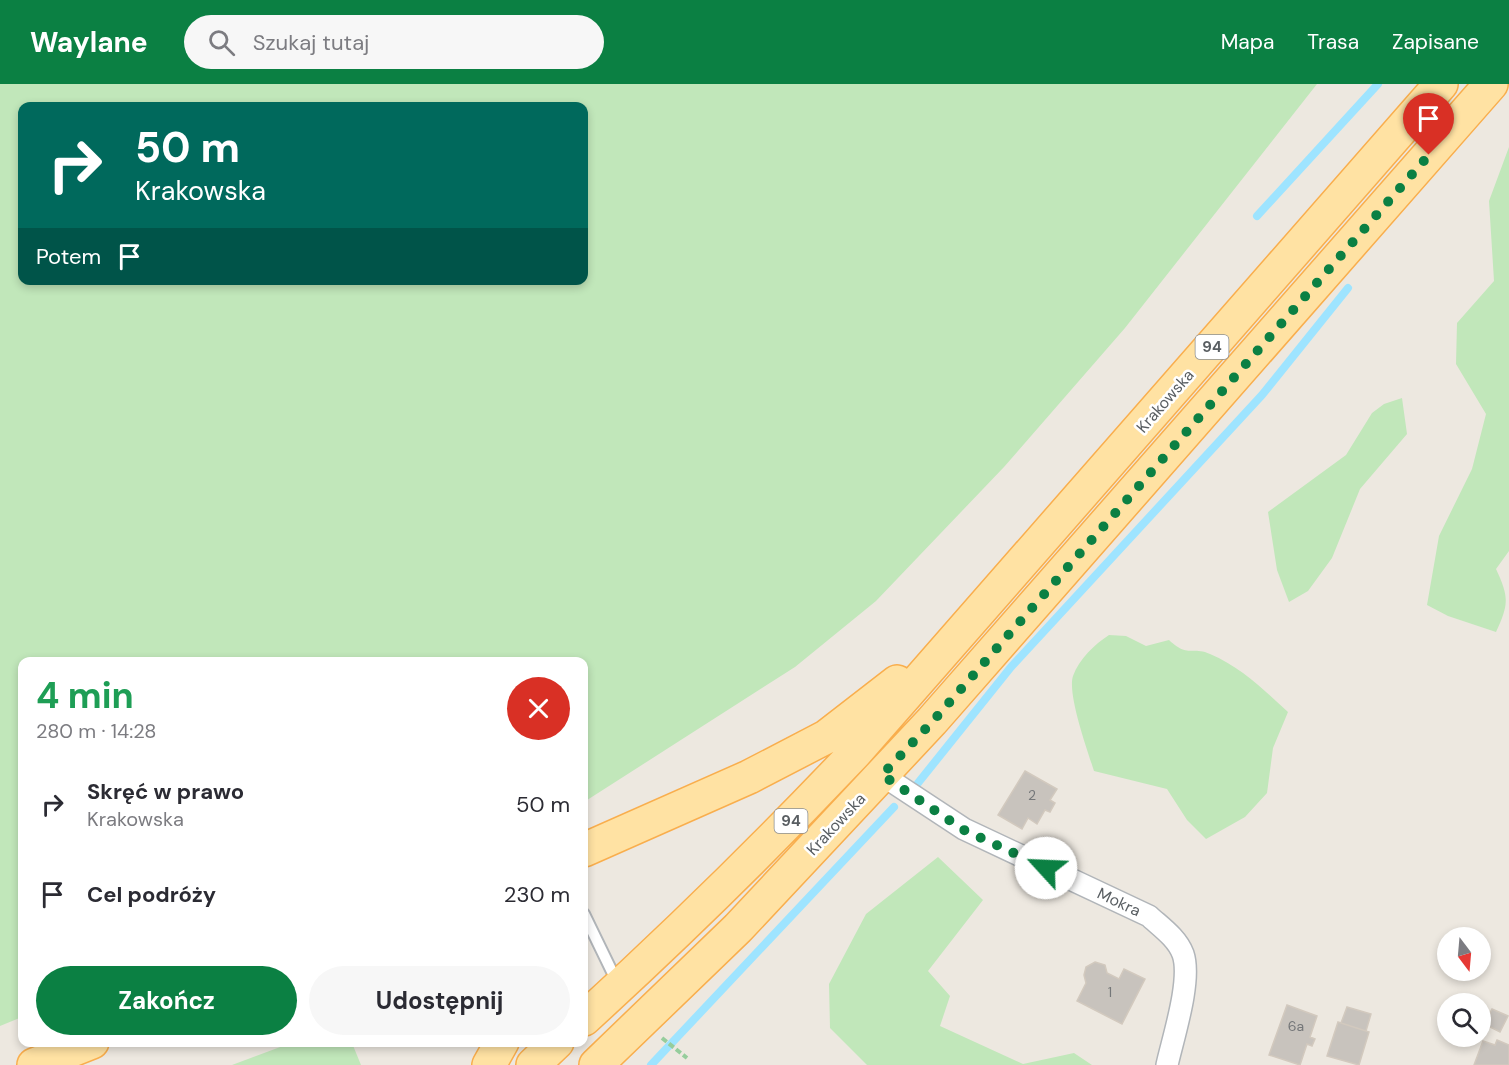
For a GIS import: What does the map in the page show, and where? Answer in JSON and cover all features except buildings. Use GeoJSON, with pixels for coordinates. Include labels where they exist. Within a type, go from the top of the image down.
{"type":"FeatureCollection","features":[{"type":"Feature","properties":{"kind":"main road","name":"Krakowska"},"geometry":{"type":"LineString","coordinates":[[983,609],[1441,84]]}},
{"type":"Feature","properties":{"kind":"main road","name":"Krakowska"},"geometry":{"type":"LineString","coordinates":[[596,1065],[738,928],[933,721],[1491,84]]}},
{"type":"Feature","properties":{"kind":"main road"},"geometry":{"type":"LineString","coordinates":[[588,848],[749,777],[826,737],[870,704],[983,609]]}},
{"type":"Feature","properties":{"kind":"main road","name":"94"},"geometry":{"type":"LineString","coordinates":[[588,1015],[766,847],[855,753],[983,609]]}},
{"type":"Feature","properties":{"kind":"main road"},"geometry":{"type":"LineString","coordinates":[[34,1065],[79,1047]]}},
{"type":"Feature","properties":{"kind":"main road"},"geometry":{"type":"LineString","coordinates":[[489,1065],[499,1047]]}},
{"type":"Feature","properties":{"kind":"main road"},"geometry":{"type":"LineString","coordinates":[[533,1065],[552,1047]]}},
{"type":"Feature","properties":{"kind":"street","name":"Mokra"},"geometry":{"type":"LineString","coordinates":[[882,775],[964,830],[1149,916],[1172,938],[1184,955],[1185,982],[1167,1065]]}},
{"type":"Feature","properties":{"kind":"lane"},"geometry":{"type":"LineString","coordinates":[[588,922],[619,987]]}},
{"type":"Feature","properties":{"kind":"path"},"geometry":{"type":"LineString","coordinates":[[656,1034],[687,1058]]}},
{"type":"Feature","properties":{"kind":"green space"},"geometry":{"type":"Polygon","coordinates":[[[0,84],[1317,84],[1125,328],[1004,467],[876,601],[795,667],[588,799],[588,657],[18,657],[18,1019],[0,1026],[0,84]]]}},
{"type":"Feature","properties":{"kind":"green space"},"geometry":{"type":"Polygon","coordinates":[[[1509,147],[1509,551],[1496,569],[1506,600],[1496,632],[1448,616],[1427,605],[1439,536],[1472,469],[1486,414],[1456,364],[1457,323],[1494,281],[1489,201],[1509,147]]]}},
{"type":"Feature","properties":{"kind":"green space"},"geometry":{"type":"Polygon","coordinates":[[[1402,398],[1407,434],[1360,489],[1332,558],[1308,591],[1289,602],[1277,570],[1268,512],[1346,455],[1372,413],[1384,404],[1402,398]]]}},
{"type":"Feature","properties":{"kind":"green space"},"geometry":{"type":"Polygon","coordinates":[[[1109,635],[1126,636],[1146,646],[1169,640],[1181,649],[1210,654],[1242,672],[1288,712],[1273,748],[1267,793],[1245,817],[1206,839],[1187,820],[1167,789],[1094,771],[1079,723],[1072,684],[1073,676],[1083,658],[1109,635]]]}},
{"type":"Feature","properties":{"kind":"green space"},"geometry":{"type":"Polygon","coordinates":[[[938,857],[983,900],[928,971],[950,996],[940,1026],[1023,1064],[1074,1053],[1092,1065],[867,1065],[830,1028],[829,984],[866,914],[938,857]]]}},
{"type":"Feature","properties":{"kind":"green space"},"geometry":{"type":"Polygon","coordinates":[[[280,1047],[354,1047],[361,1065],[232,1065],[280,1047]]]}},
{"type":"Feature","properties":{"kind":"waterway"},"geometry":{"type":"LineString","coordinates":[[1257,216],[1378,84]]}},
{"type":"Feature","properties":{"kind":"waterway"},"geometry":{"type":"LineString","coordinates":[[918,783],[1011,667],[1262,395],[1348,288]]}},
{"type":"Feature","properties":{"kind":"waterway"},"geometry":{"type":"LineString","coordinates":[[651,1065],[894,807]]}},
{"type":"Feature","properties":{"kind":"route"},"geometry":{"type":"LineString","coordinates":[[1046,868],[964,830],[924,806],[882,775],[933,721],[1429,155]]}}]}
